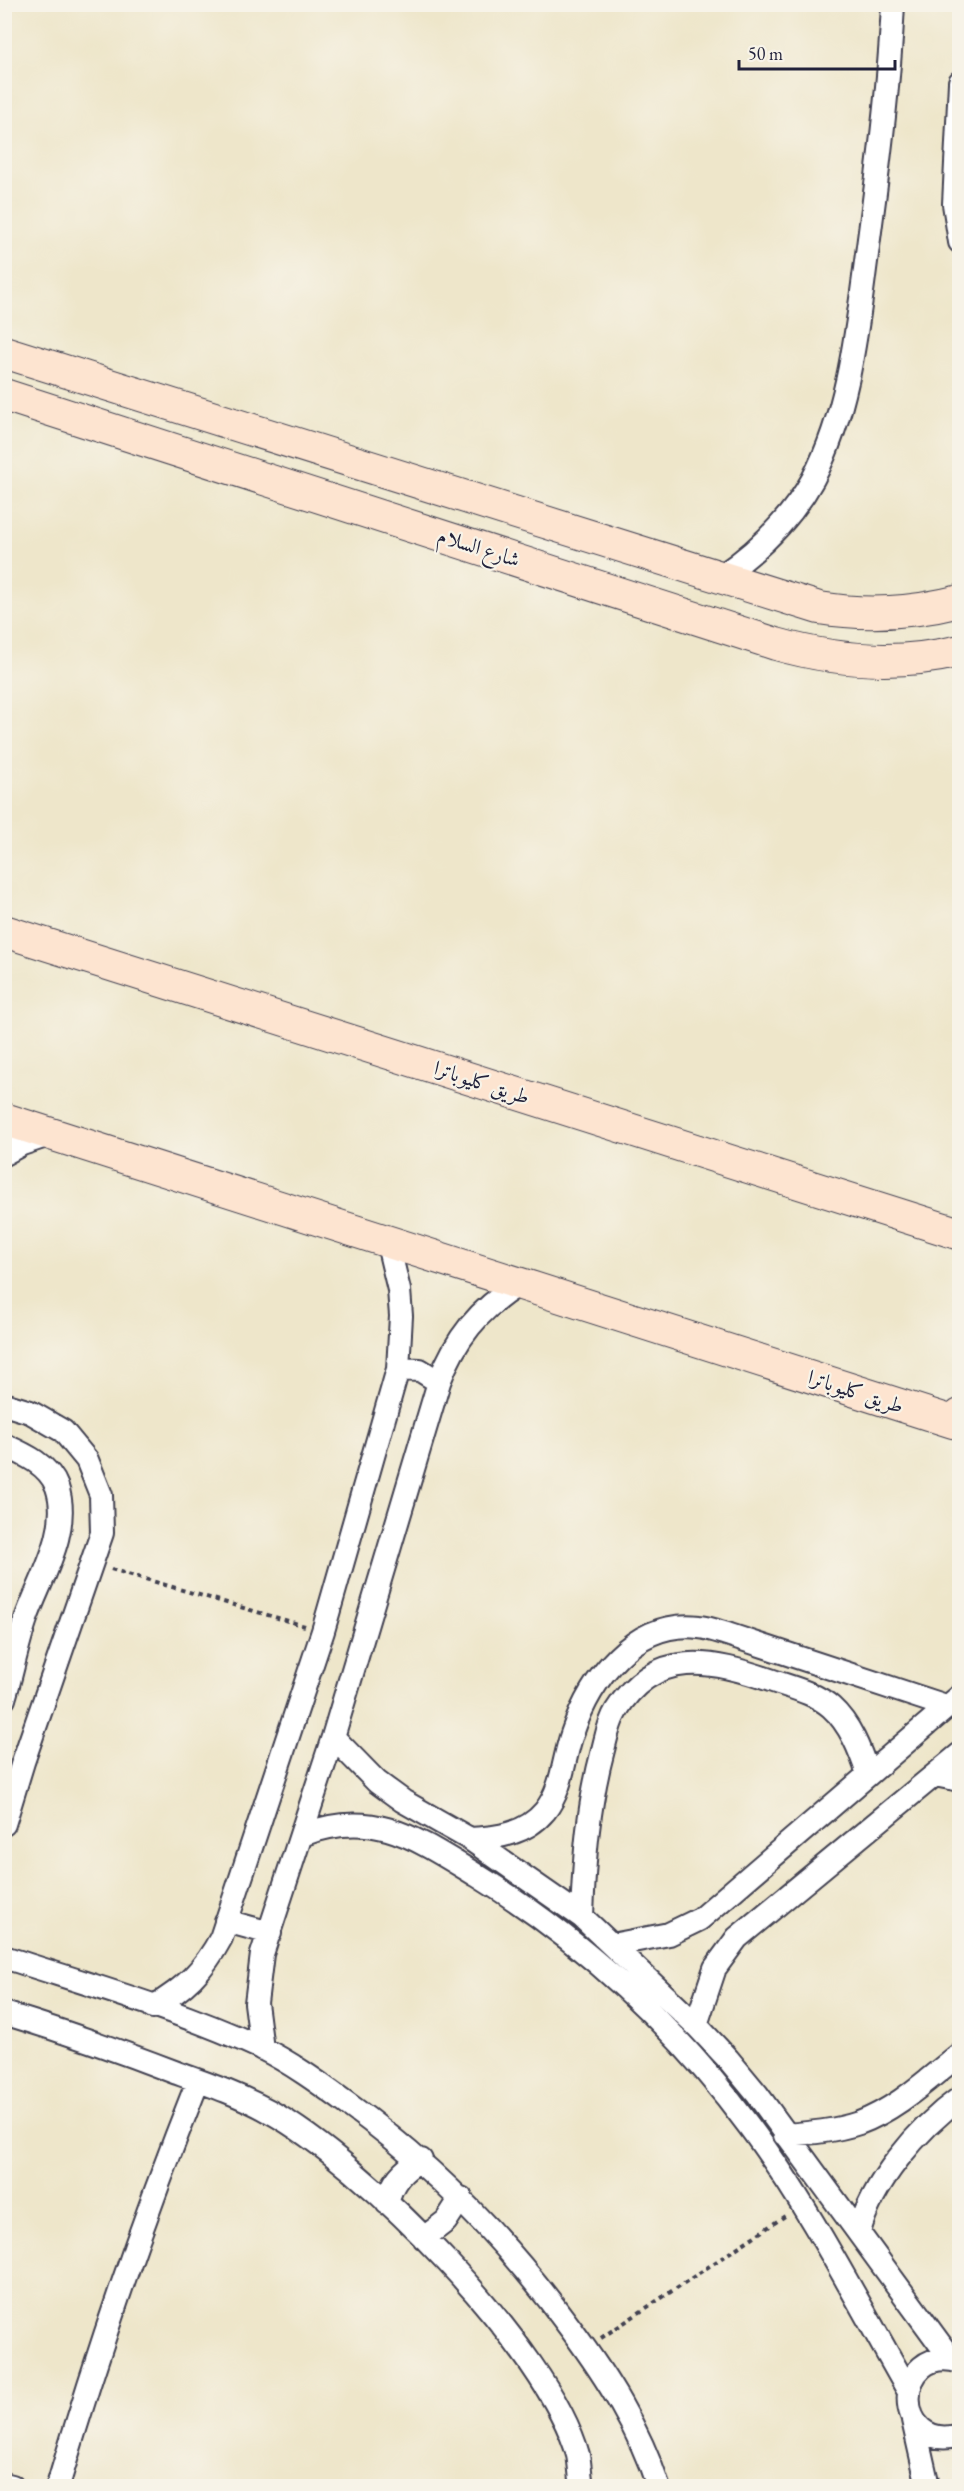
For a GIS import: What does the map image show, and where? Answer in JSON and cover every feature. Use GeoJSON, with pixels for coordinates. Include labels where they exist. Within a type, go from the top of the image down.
{"type":"FeatureCollection","features":[{"type":"Feature","properties":{"kind":"main road","name":"شارع السلام"},"geometry":{"type":"LineString","coordinates":[[4,352],[819,608],[847,612],[904,612],[960,601]]}},
{"type":"Feature","properties":{"kind":"main road","name":"شارع السلام"},"geometry":{"type":"LineString","coordinates":[[4,394],[802,652],[857,660],[884,660],[939,656],[960,651]]}},
{"type":"Feature","properties":{"kind":"main road"},"geometry":{"type":"LineString","coordinates":[[247,472],[259,432]]}},
{"type":"Feature","properties":{"kind":"main road","name":"طريق كليوباترا"},"geometry":{"type":"LineString","coordinates":[[4,931],[960,1234]]}},
{"type":"Feature","properties":{"kind":"main road","name":"طريق كليوباترا"},"geometry":{"type":"LineString","coordinates":[[4,1119],[387,1240],[518,1285],[956,1418]]}},
{"type":"Feature","properties":{"kind":"street"},"geometry":{"type":"LineString","coordinates":[[720,577],[762,544],[792,510],[812,480],[834,431],[850,361],[878,174],[893,4]]}},
{"type":"Feature","properties":{"kind":"street"},"geometry":{"type":"LineString","coordinates":[[960,82],[954,204],[960,242]]}},
{"type":"Feature","properties":{"kind":"street"},"geometry":{"type":"LineString","coordinates":[[4,1154],[22,1144],[52,1134]]}},
{"type":"Feature","properties":{"kind":"street"},"geometry":{"type":"LineString","coordinates":[[153,2007],[179,1992],[197,1976],[211,1958],[226,1921],[323,1632],[398,1369],[402,1316],[399,1290],[387,1240]]}},
{"type":"Feature","properties":{"kind":"street"},"geometry":{"type":"LineString","coordinates":[[262,2049],[256,2003],[258,1976],[333,1737],[439,1382],[457,1343],[477,1316],[518,1285]]}},
{"type":"Feature","properties":{"kind":"street"},"geometry":{"type":"LineString","coordinates":[[398,1369],[420,1370],[439,1382]]}},
{"type":"Feature","properties":{"kind":"street"},"geometry":{"type":"LineString","coordinates":[[4,1404],[30,1412],[63,1431],[87,1460],[101,1495],[102,1533],[93,1563],[14,1759],[4,1824]]}},
{"type":"Feature","properties":{"kind":"street"},"geometry":{"type":"LineString","coordinates":[[4,1444],[42,1465],[56,1485],[62,1509],[59,1533],[15,1625],[4,1699]]}},
{"type":"Feature","properties":{"kind":"street"},"geometry":{"type":"LineString","coordinates":[[470,1839],[497,1838],[522,1829],[544,1812],[558,1790],[572,1734],[596,1682],[636,1641],[666,1628],[698,1626],[953,1701]]}},
{"type":"Feature","properties":{"kind":"street"},"geometry":{"type":"LineString","coordinates":[[582,1917],[586,1829],[605,1741],[614,1713],[632,1689],[656,1672],[684,1663],[714,1663],[817,1697],[844,1721],[854,1737],[868,1774]]}},
{"type":"Feature","properties":{"kind":"street"},"geometry":{"type":"LineString","coordinates":[[612,1945],[653,1939],[685,1928],[727,1898],[953,1701]]}},
{"type":"Feature","properties":{"kind":"street"},"geometry":{"type":"LineString","coordinates":[[333,1737],[377,1782],[403,1801],[470,1839],[582,1917],[696,2025],[728,2059],[955,2361]]}},
{"type":"Feature","properties":{"kind":"street"},"geometry":{"type":"LineString","coordinates":[[696,2025],[715,1968],[736,1938],[750,1924],[960,1754]]}},
{"type":"Feature","properties":{"kind":"street"},"geometry":{"type":"LineString","coordinates":[[935,1775],[960,1780]]}},
{"type":"Feature","properties":{"kind":"street"},"geometry":{"type":"LineString","coordinates":[[391,1829],[403,1801]]}},
{"type":"Feature","properties":{"kind":"street"},"geometry":{"type":"LineString","coordinates":[[302,1835],[326,1826],[353,1823],[391,1829],[424,1843],[510,1896],[592,1959],[678,2039],[719,2086],[772,2158],[908,2390],[909,2411],[914,2420],[928,2487]]}},
{"type":"Feature","properties":{"kind":"street"},"geometry":{"type":"LineString","coordinates":[[727,1898],[750,1924]]}},
{"type":"Feature","properties":{"kind":"street"},"geometry":{"type":"LineString","coordinates":[[226,1921],[270,1933]]}},
{"type":"Feature","properties":{"kind":"street"},"geometry":{"type":"LineString","coordinates":[[4,1957],[153,2007],[262,2049],[320,2084],[421,2160],[461,2198],[509,2250],[586,2349],[612,2387],[634,2428],[658,2487]]}},
{"type":"Feature","properties":{"kind":"street"},"geometry":{"type":"LineString","coordinates":[[4,2013],[87,2039],[251,2102],[289,2123],[324,2148],[424,2238],[491,2313],[542,2382],[562,2418],[578,2455],[582,2487]]}},
{"type":"Feature","properties":{"kind":"street"},"geometry":{"type":"LineString","coordinates":[[785,2135],[825,2132],[859,2123],[891,2107],[960,2055]]}},
{"type":"Feature","properties":{"kind":"street"},"geometry":{"type":"LineString","coordinates":[[58,2487],[113,2310],[156,2186],[198,2081]]}},
{"type":"Feature","properties":{"kind":"street"},"geometry":{"type":"LineString","coordinates":[[859,2233],[865,2210],[883,2177],[928,2126],[960,2098]]}},
{"type":"Feature","properties":{"kind":"street"},"geometry":{"type":"LineString","coordinates":[[387,2203],[398,2177],[408,2167],[421,2160]]}},
{"type":"Feature","properties":{"kind":"street"},"geometry":{"type":"LineString","coordinates":[[424,2238],[446,2222],[461,2198]]}},
{"type":"Feature","properties":{"kind":"street"},"geometry":{"type":"LineString","coordinates":[[908,2390],[919,2370],[928,2363],[955,2361]]}},
{"type":"Feature","properties":{"kind":"street"},"geometry":{"type":"LineString","coordinates":[[914,2420],[930,2434],[941,2438],[960,2435]]}},
{"type":"Feature","properties":{"kind":"street"},"geometry":{"type":"LineString","coordinates":[[4,2484],[12,2487]]}},
{"type":"Feature","properties":{"kind":"path"},"geometry":{"type":"LineString","coordinates":[[93,1563],[323,1632]]}},
{"type":"Feature","properties":{"kind":"path"},"geometry":{"type":"LineString","coordinates":[[586,2349],[801,2205]]}}]}
